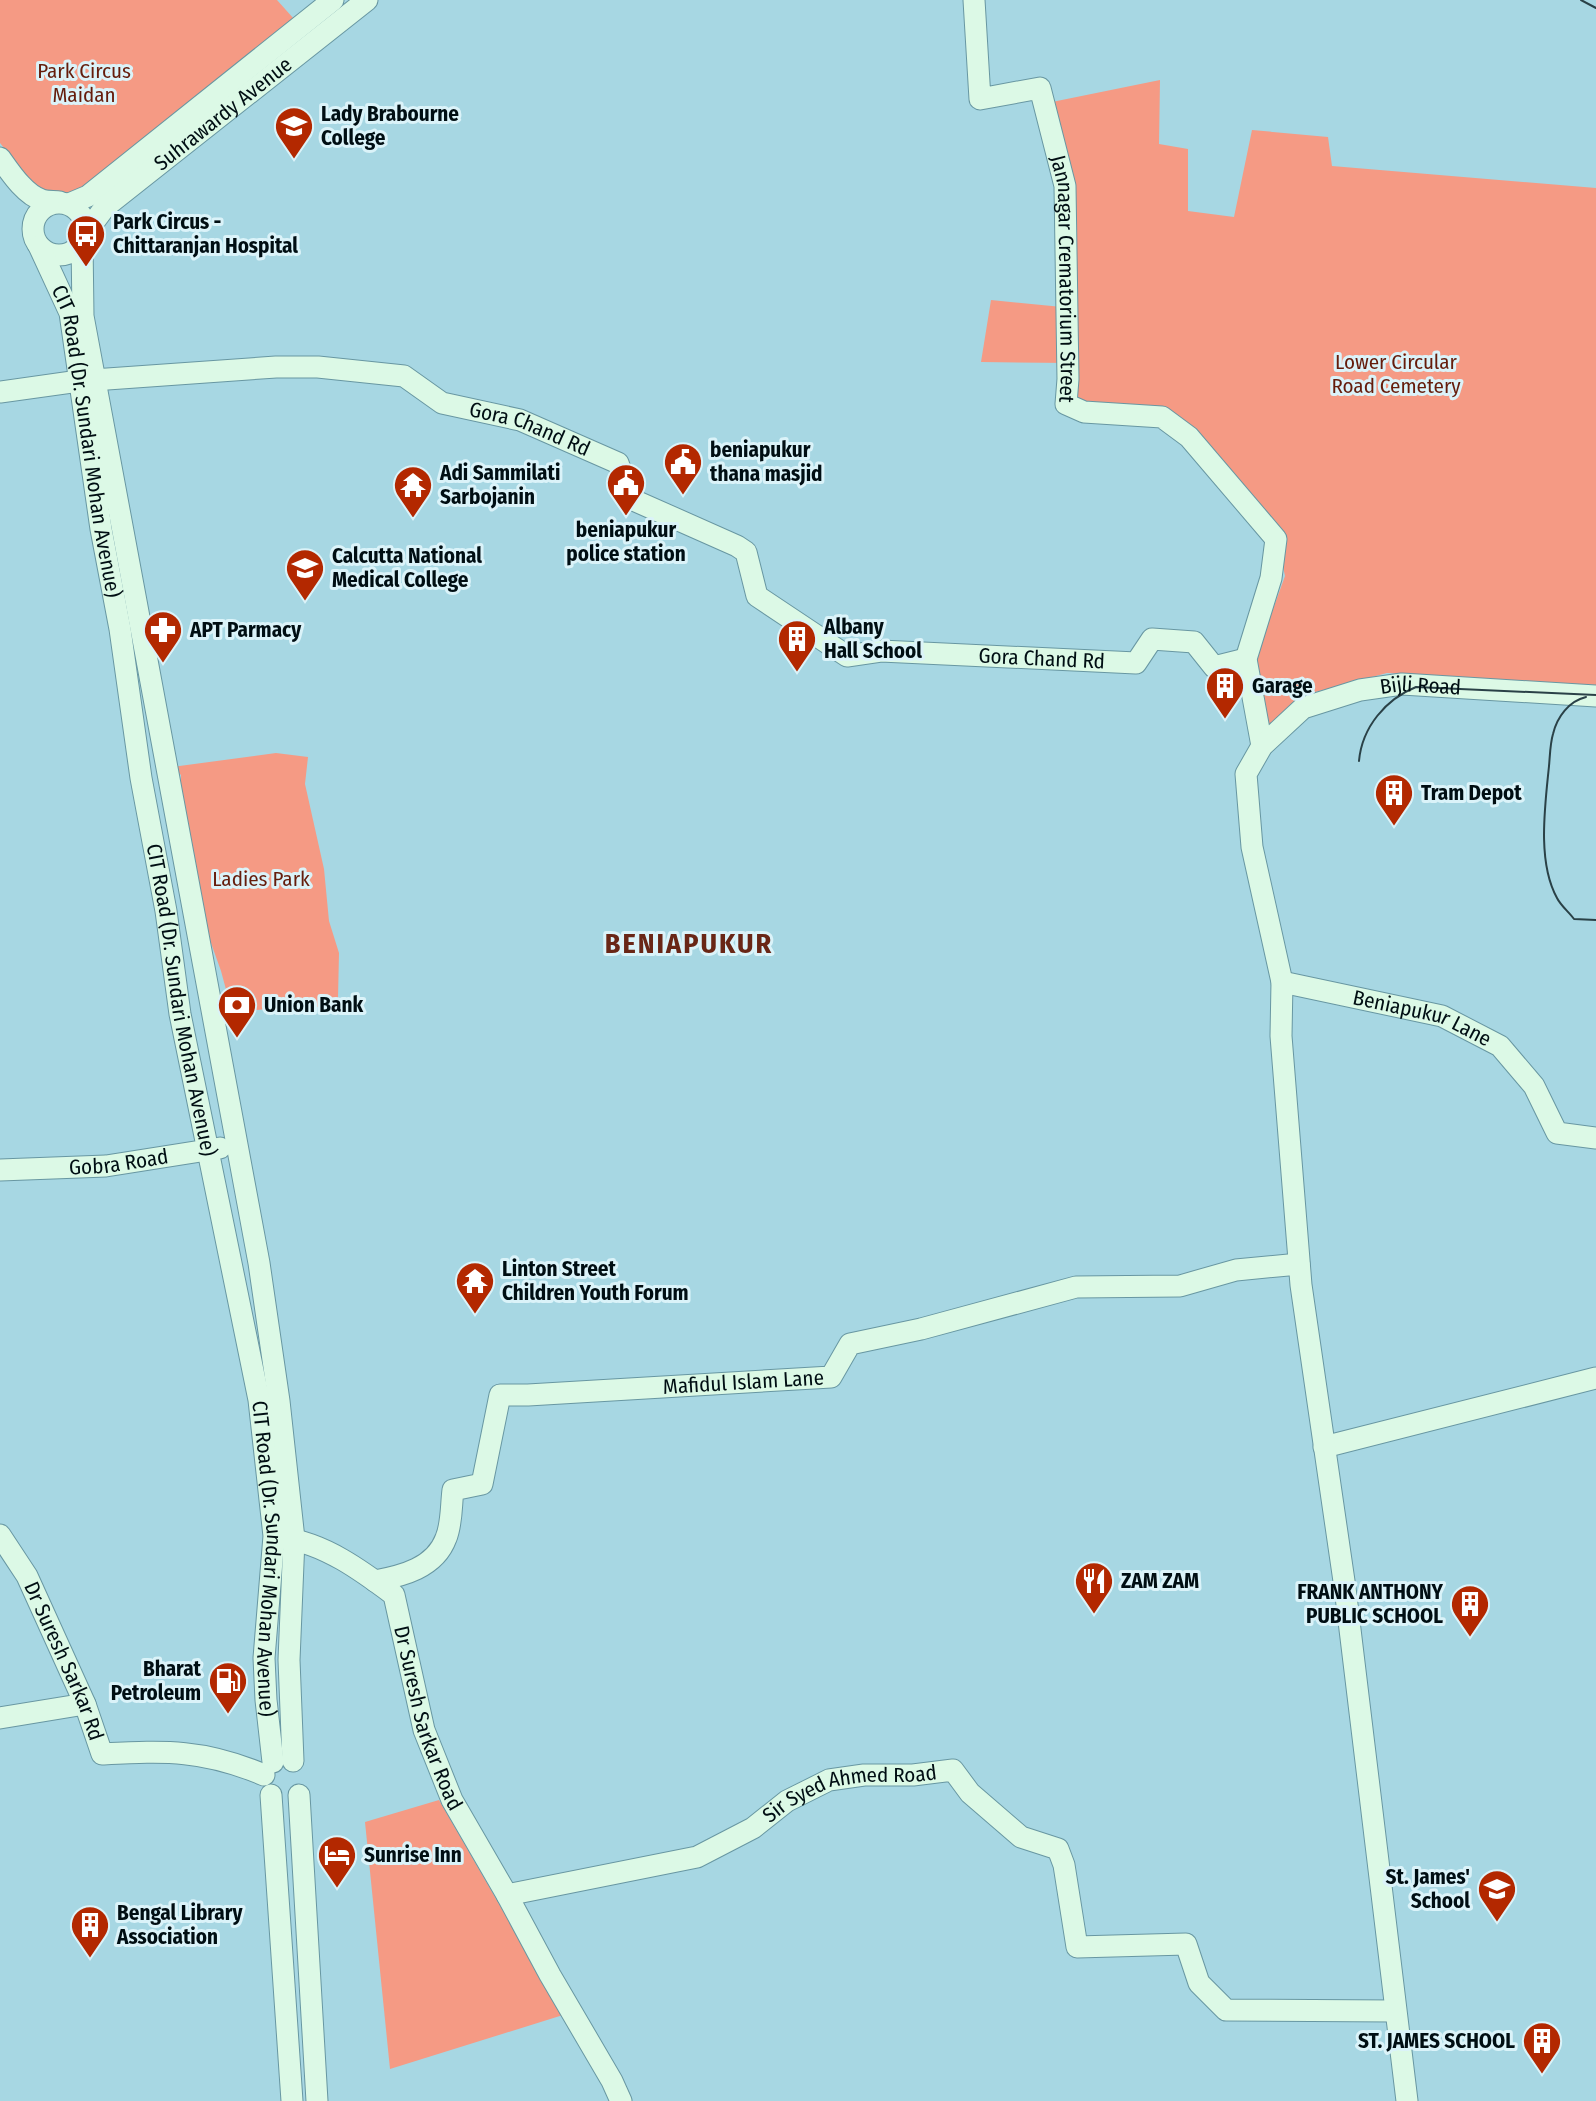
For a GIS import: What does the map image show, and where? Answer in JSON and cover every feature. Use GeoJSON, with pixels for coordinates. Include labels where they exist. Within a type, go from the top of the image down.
{"type":"FeatureCollection","features":[{"type":"Feature","properties":{"kind":"street","name":"Suhrawardy Avenue"},"geometry":{"type":"LineString","coordinates":[[65,203],[88,196],[333,0]]}},
{"type":"Feature","properties":{"kind":"street","name":"Suhrawardy Avenue"},"geometry":{"type":"LineString","coordinates":[[84,238],[105,207],[366,0]]}},
{"type":"Feature","properties":{"kind":"street","name":"Jannagar Crematorium Street"},"geometry":{"type":"LineString","coordinates":[[974,0],[980,99],[1040,89],[1065,186],[1068,379],[1066,404],[1084,412],[1162,417],[1189,437],[1276,539],[1271,578],[1246,659],[1262,746]]}},
{"type":"Feature","properties":{"kind":"street"},"geometry":{"type":"LineString","coordinates":[[3,162],[33,195],[42,200],[65,203],[82,215],[86,225],[84,238],[77,248],[59,255],[44,250],[36,238],[38,213],[51,204],[65,203]]}},
{"type":"Feature","properties":{"kind":"street","name":"CIT Road (Dr. Sundari Mohan Avenue)"},"geometry":{"type":"LineString","coordinates":[[3,162],[70,313],[87,381],[259,1263],[279,1401],[284,1538],[264,1658],[266,1700],[277,1766]]}},
{"type":"Feature","properties":{"kind":"street","name":"CIT Road (Dr. Sundari Mohan Avenue)"},"geometry":{"type":"LineString","coordinates":[[84,238],[83,316],[101,529],[120,629],[141,778],[166,911],[180,1014],[284,1538]]}},
{"type":"Feature","properties":{"kind":"street","name":"Gora Chand Rd"},"geometry":{"type":"LineString","coordinates":[[0,393],[87,381],[276,367],[404,376],[442,404],[520,420],[618,463],[631,499],[746,552],[757,596],[847,656],[881,651],[1136,663],[1152,639],[1194,642],[1214,667],[1246,659]]}},
{"type":"Feature","properties":{"kind":"street","name":"Bijli Road"},"geometry":{"type":"LineString","coordinates":[[1262,746],[1303,708],[1360,690],[1402,684],[1596,696]]}},
{"type":"Feature","properties":{"kind":"street"},"geometry":{"type":"LineString","coordinates":[[1262,746],[1246,774],[1252,847],[1282,982],[1281,1037],[1299,1265],[1347,1601],[1406,2101]]}},
{"type":"Feature","properties":{"kind":"street","name":"Beniapukur Lane"},"geometry":{"type":"LineString","coordinates":[[1282,982],[1441,1016],[1500,1046],[1534,1086],[1557,1133],[1596,1138]]}},
{"type":"Feature","properties":{"kind":"street","name":"Gobra Road"},"geometry":{"type":"LineString","coordinates":[[0,1170],[106,1167],[237,1146]]}},
{"type":"Feature","properties":{"kind":"street","name":"Mafidul Islam Lane"},"geometry":{"type":"LineString","coordinates":[[375,1581],[399,1577],[427,1564],[446,1539],[453,1490],[482,1484],[500,1395],[831,1377],[850,1344],[921,1329],[1076,1287],[1180,1286],[1236,1269],[1299,1265]]}},
{"type":"Feature","properties":{"kind":"street"},"geometry":{"type":"LineString","coordinates":[[1324,1447],[1596,1378]]}},
{"type":"Feature","properties":{"kind":"street","name":"Dr Suresh Sarkar Rd"},"geometry":{"type":"LineString","coordinates":[[0,1535],[27,1576],[85,1704],[102,1754],[164,1751],[209,1755],[236,1763],[277,1766]]}},
{"type":"Feature","properties":{"kind":"street","name":"Dr Suresh Sarkar Road"},"geometry":{"type":"LineString","coordinates":[[284,1538],[327,1552],[394,1595],[424,1730],[447,1788],[621,2101]]}},
{"type":"Feature","properties":{"kind":"street"},"geometry":{"type":"LineString","coordinates":[[0,1718],[85,1704]]}},
{"type":"Feature","properties":{"kind":"street"},"geometry":{"type":"LineString","coordinates":[[299,1795],[285,1800],[266,1790],[277,1766],[303,1770],[305,1777],[305,1784],[299,1795],[317,2101]]}},
{"type":"Feature","properties":{"kind":"street","name":"Sir Syed Ahmed Road"},"geometry":{"type":"LineString","coordinates":[[507,1895],[697,1857],[753,1828],[787,1801],[829,1780],[864,1775],[913,1775],[953,1770],[970,1793],[1021,1837],[1058,1849],[1064,1865],[1077,1947],[1186,1944],[1199,1983],[1226,2010],[1395,2011]]}},
{"type":"Feature","properties":{"kind":"street"},"geometry":{"type":"LineString","coordinates":[[271,1795],[292,2101]]}},
{"type":"Feature","properties":{"kind":"green space","name":"Park Circus Maidan"},"geometry":{"type":"Polygon","coordinates":[[[0,0],[277,0],[294,19],[130,151],[57,214],[0,143],[0,0]]]}},
{"type":"Feature","properties":{"kind":"green space","name":"Lower Circular Road Cemetery"},"geometry":{"type":"Polygon","coordinates":[[[1160,80],[1159,144],[1188,149],[1188,211],[1234,217],[1252,130],[1328,137],[1332,166],[1596,188],[1596,685],[1387,673],[1304,695],[1268,726],[1254,662],[1285,576],[1278,543],[1160,416],[1069,402],[1070,363],[981,362],[991,300],[1062,307],[1052,102],[1160,80]]]}},
{"type":"Feature","properties":{"kind":"green space","name":"Ladies Park"},"geometry":{"type":"Polygon","coordinates":[[[276,753],[308,757],[305,784],[324,869],[329,921],[339,953],[338,998],[324,1007],[245,1011],[231,1008],[201,915],[180,818],[181,775],[172,767],[276,753]]]}},
{"type":"Feature","properties":{"kind":"green space"},"geometry":{"type":"Polygon","coordinates":[[[439,1800],[563,2015],[390,2069],[365,1822],[439,1800]]]}},
{"type":"Feature","properties":{"kind":"tram line"},"geometry":{"type":"LineString","coordinates":[[1581,0],[1596,8]]}},
{"type":"Feature","properties":{"kind":"tram line"},"geometry":{"type":"LineString","coordinates":[[1359,761],[1365,737],[1377,716],[1395,699],[1416,687],[1596,695]]}},
{"type":"Feature","properties":{"kind":"tram line"},"geometry":{"type":"LineString","coordinates":[[1586,697],[1574,702],[1565,711],[1553,734],[1544,834],[1547,868],[1557,898],[1574,919],[1596,920]]}},
{"type":"Feature","properties":{"kind":"place","name":"Lady Brabourne College"},"geometry":{"type":"Point","coordinates":[294,160]}},
{"type":"Feature","properties":{"kind":"place","name":"Park Circus - Chittaranjan Hospital"},"geometry":{"type":"Point","coordinates":[86,268]}},
{"type":"Feature","properties":{"kind":"place","name":"beniapukur thana masjid"},"geometry":{"type":"Point","coordinates":[683,496]}},
{"type":"Feature","properties":{"kind":"place","name":"beniapukur police station"},"geometry":{"type":"Point","coordinates":[626,517]}},
{"type":"Feature","properties":{"kind":"place","name":"Adi Sammilati Sarbojanin"},"geometry":{"type":"Point","coordinates":[413,519]}},
{"type":"Feature","properties":{"kind":"place","name":"Calcutta National Medical College"},"geometry":{"type":"Point","coordinates":[305,602]}},
{"type":"Feature","properties":{"kind":"place","name":"APT Parmacy"},"geometry":{"type":"Point","coordinates":[163,664]}},
{"type":"Feature","properties":{"kind":"place","name":"Albany Hall School"},"geometry":{"type":"Point","coordinates":[797,673]}},
{"type":"Feature","properties":{"kind":"place","name":"Garage"},"geometry":{"type":"Point","coordinates":[1225,720]}},
{"type":"Feature","properties":{"kind":"place","name":"Tram Depot"},"geometry":{"type":"Point","coordinates":[1394,827]}},
{"type":"Feature","properties":{"kind":"place","name":"Union Bank"},"geometry":{"type":"Point","coordinates":[237,1039]}},
{"type":"Feature","properties":{"kind":"place","name":"Linton Street Children Youth Forum"},"geometry":{"type":"Point","coordinates":[475,1315]}},
{"type":"Feature","properties":{"kind":"place","name":"ZAM ZAM"},"geometry":{"type":"Point","coordinates":[1094,1615]}},
{"type":"Feature","properties":{"kind":"place","name":"FRANK ANTHONY PUBLIC SCHOOL"},"geometry":{"type":"Point","coordinates":[1470,1638]}},
{"type":"Feature","properties":{"kind":"place","name":"Bharat Petroleum"},"geometry":{"type":"Point","coordinates":[228,1715]}},
{"type":"Feature","properties":{"kind":"place","name":"Sunrise Inn"},"geometry":{"type":"Point","coordinates":[337,1889]}},
{"type":"Feature","properties":{"kind":"place","name":"St. James' School"},"geometry":{"type":"Point","coordinates":[1497,1923]}},
{"type":"Feature","properties":{"kind":"place","name":"Bengal Library Association"},"geometry":{"type":"Point","coordinates":[90,1959]}},
{"type":"Feature","properties":{"kind":"place","name":"ST. JAMES SCHOOL"},"geometry":{"type":"Point","coordinates":[1542,2075]}},
{"type":"Feature","properties":{"kind":"district","name":"BENIAPUKUR"},"geometry":{"type":"Point","coordinates":[689,943]}}]}
